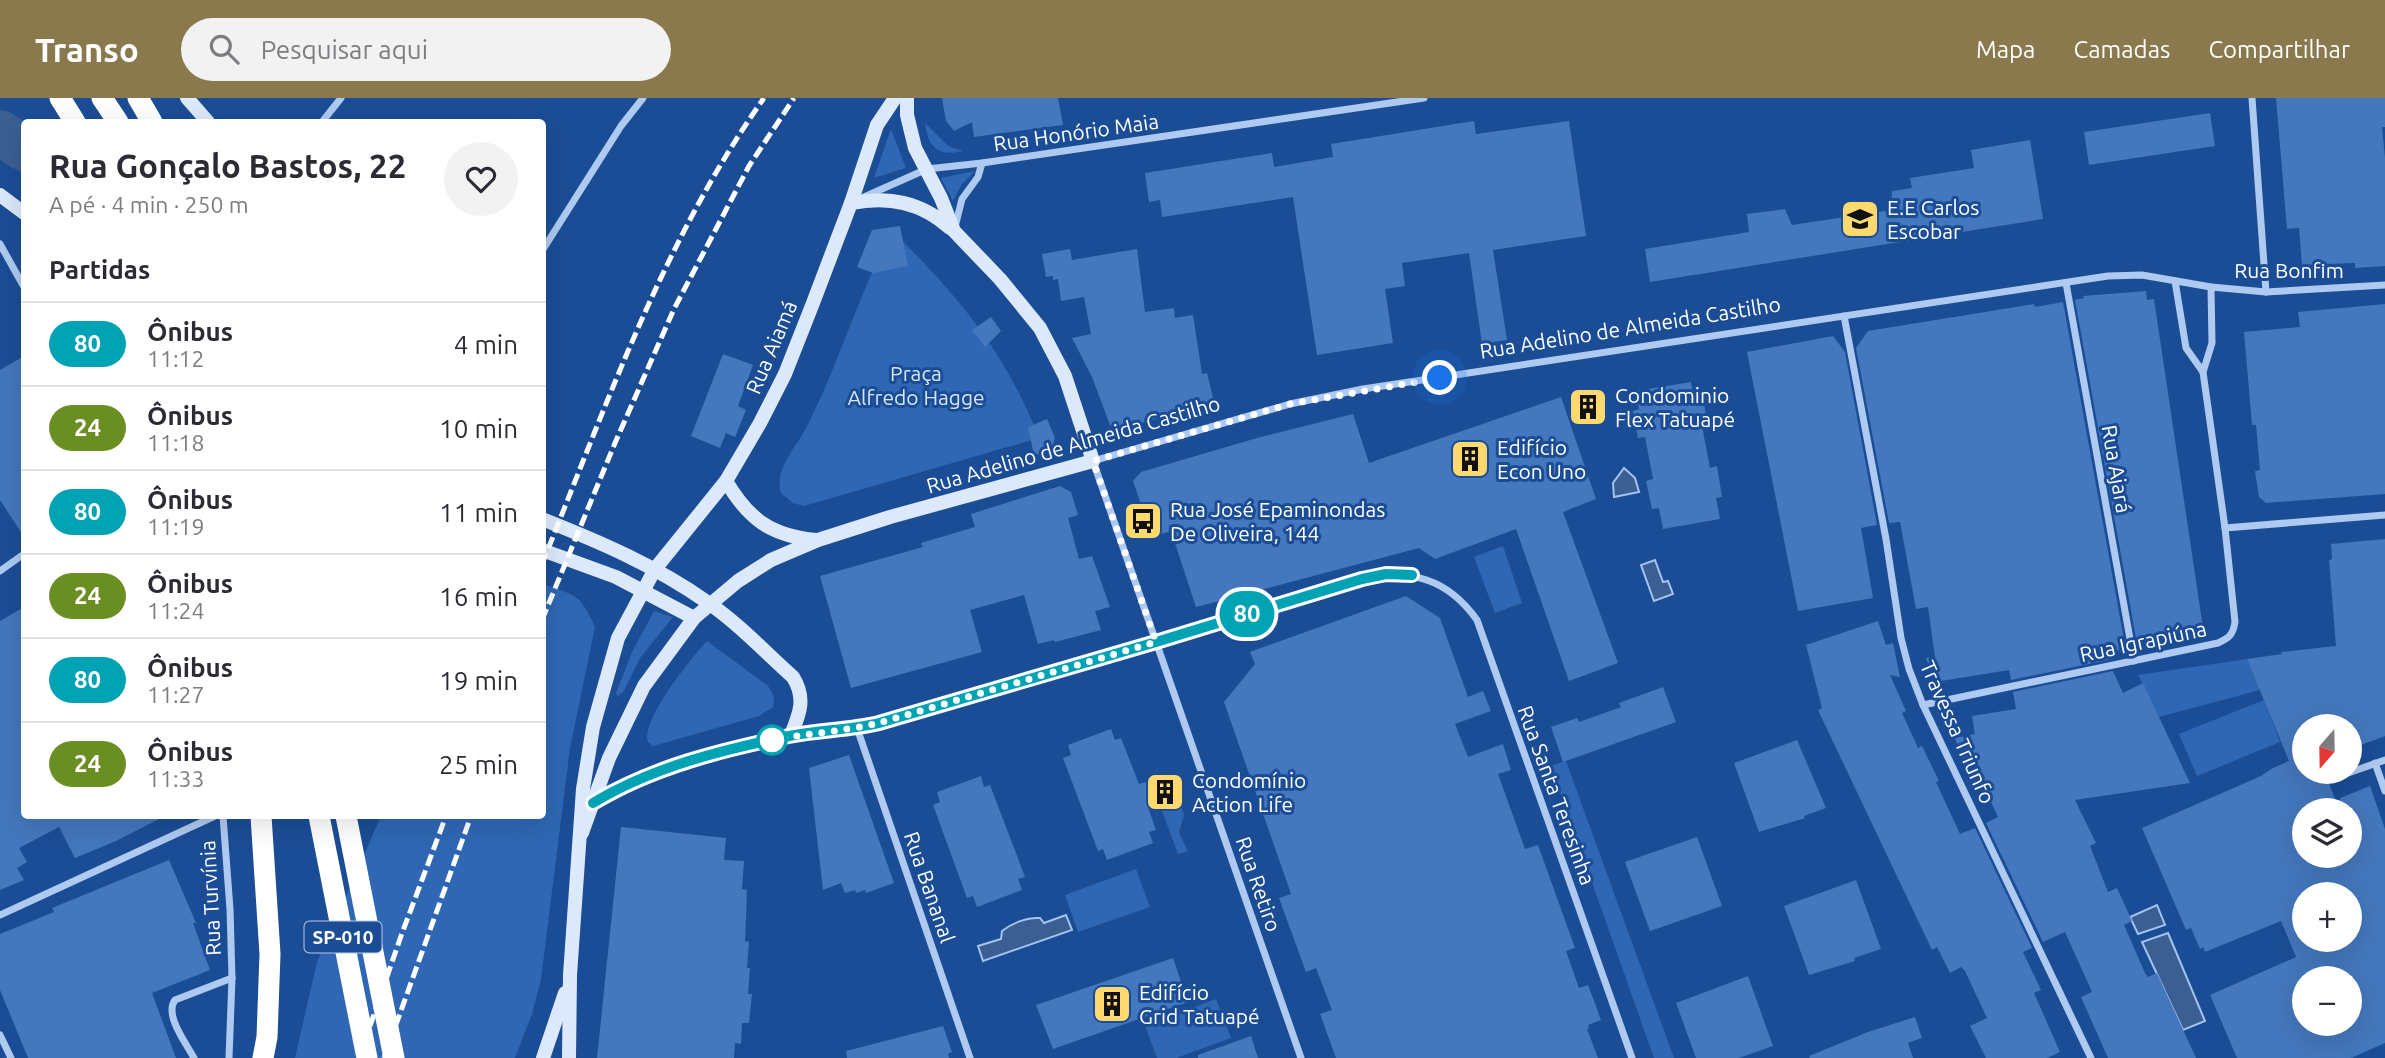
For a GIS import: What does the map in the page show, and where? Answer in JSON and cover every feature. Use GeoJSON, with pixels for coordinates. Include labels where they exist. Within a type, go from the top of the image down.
{"type":"FeatureCollection","features":[{"type":"Feature","properties":{"kind":"highway"},"geometry":{"type":"LineString","coordinates":[[61,98],[73,119]]}},
{"type":"Feature","properties":{"kind":"highway"},"geometry":{"type":"LineString","coordinates":[[103,98],[116,119]]}},
{"type":"Feature","properties":{"kind":"highway"},"geometry":{"type":"LineString","coordinates":[[138,98],[150,119]]}},
{"type":"Feature","properties":{"kind":"highway"},"geometry":{"type":"LineString","coordinates":[[261,819],[270,954],[267,1037],[262,1058]]}},
{"type":"Feature","properties":{"kind":"highway","name":"SP-010"},"geometry":{"type":"LineString","coordinates":[[320,819],[367,1058]]}},
{"type":"Feature","properties":{"kind":"highway","name":"SP-010"},"geometry":{"type":"LineString","coordinates":[[347,819],[394,1058]]}},
{"type":"Feature","properties":{"kind":"main road"},"geometry":{"type":"LineString","coordinates":[[187,98],[205,119]]}},
{"type":"Feature","properties":{"kind":"main road","name":"Rua Aiamá"},"geometry":{"type":"LineString","coordinates":[[582,833],[583,789],[593,727],[618,638],[655,569],[726,481],[760,423],[785,374],[851,204],[877,125],[895,98]]}},
{"type":"Feature","properties":{"kind":"main road"},"geometry":{"type":"LineString","coordinates":[[907,98],[909,132],[954,231]]}},
{"type":"Feature","properties":{"kind":"main road"},"geometry":{"type":"LineString","coordinates":[[0,195],[21,211]]}},
{"type":"Feature","properties":{"kind":"main road"},"geometry":{"type":"LineString","coordinates":[[851,204],[888,200],[924,209],[954,231],[1000,279],[1040,328],[1065,376],[1093,461]]}},
{"type":"Feature","properties":{"kind":"main road","name":"Rua Adelino de Almeida Castilho"},"geometry":{"type":"LineString","coordinates":[[582,833],[609,758],[643,686],[694,618],[738,581],[771,560],[817,540],[1093,461]]}},
{"type":"Feature","properties":{"kind":"main road"},"geometry":{"type":"LineString","coordinates":[[726,481],[753,518],[773,530],[795,538],[817,540]]}},
{"type":"Feature","properties":{"kind":"main road"},"geometry":{"type":"LineString","coordinates":[[546,521],[602,543],[655,569],[709,603],[793,677],[800,689],[802,701],[800,715],[791,735]]}},
{"type":"Feature","properties":{"kind":"main road"},"geometry":{"type":"LineString","coordinates":[[546,551],[616,576],[694,618]]}},
{"type":"Feature","properties":{"kind":"main road"},"geometry":{"type":"LineString","coordinates":[[569,1058],[570,975],[582,833]]}},
{"type":"Feature","properties":{"kind":"main road"},"geometry":{"type":"LineString","coordinates":[[543,1058],[570,975]]}},
{"type":"Feature","properties":{"kind":"street"},"geometry":{"type":"LineString","coordinates":[[324,119],[341,98]]}},
{"type":"Feature","properties":{"kind":"street"},"geometry":{"type":"LineString","coordinates":[[546,245],[621,125],[643,98]]}},
{"type":"Feature","properties":{"kind":"street","name":"Rua Honório Maia"},"geometry":{"type":"LineString","coordinates":[[851,204],[927,169],[1424,98]]}},
{"type":"Feature","properties":{"kind":"street"},"geometry":{"type":"LineString","coordinates":[[2252,98],[2266,292]]}},
{"type":"Feature","properties":{"kind":"street","name":"Rua Honório Maia"},"geometry":{"type":"LineString","coordinates":[[954,231],[962,199],[978,177],[982,163]]}},
{"type":"Feature","properties":{"kind":"street"},"geometry":{"type":"LineString","coordinates":[[0,244],[21,281]]}},
{"type":"Feature","properties":{"kind":"street","name":"Rua Adelino de Almeida Castilho"},"geometry":{"type":"LineString","coordinates":[[1093,461],[1290,404],[1339,394],[2108,276],[2142,275],[2193,284]]}},
{"type":"Feature","properties":{"kind":"street","name":"Rua Igrapiúna"},"geometry":{"type":"LineString","coordinates":[[2175,281],[2186,348],[2203,372]]}},
{"type":"Feature","properties":{"kind":"street","name":"Rua Ajará"},"geometry":{"type":"LineString","coordinates":[[2066,283],[2134,661]]}},
{"type":"Feature","properties":{"kind":"street","name":"Rua Bonfim"},"geometry":{"type":"LineString","coordinates":[[2193,284],[2266,292],[2385,285]]}},
{"type":"Feature","properties":{"kind":"street","name":"Rua Igrapiúna"},"geometry":{"type":"LineString","coordinates":[[1923,705],[2218,643],[2229,638],[2234,631],[2225,528],[2203,372],[2212,343],[2211,287]]}},
{"type":"Feature","properties":{"kind":"street","name":"Travessa Triunfo"},"geometry":{"type":"LineString","coordinates":[[1844,316],[1886,539],[1901,638],[1909,669],[1923,705],[2091,1058]]}},
{"type":"Feature","properties":{"kind":"street","name":"Rua Retiro"},"geometry":{"type":"LineString","coordinates":[[1093,461],[1301,1058]]}},
{"type":"Feature","properties":{"kind":"street"},"geometry":{"type":"LineString","coordinates":[[2225,528],[2385,515]]}},
{"type":"Feature","properties":{"kind":"street"},"geometry":{"type":"LineString","coordinates":[[0,570],[21,556]]}},
{"type":"Feature","properties":{"kind":"street","name":"Rua Santa Teresinha"},"geometry":{"type":"LineString","coordinates":[[1156,642],[1386,574],[1412,575],[1444,587],[1463,601],[1476,620],[1632,1058]]}},
{"type":"Feature","properties":{"kind":"street"},"geometry":{"type":"LineString","coordinates":[[593,803],[620,786],[653,772],[791,735],[857,728],[1156,642]]}},
{"type":"Feature","properties":{"kind":"street","name":"Rua Bananal"},"geometry":{"type":"LineString","coordinates":[[857,728],[970,1058]]}},
{"type":"Feature","properties":{"kind":"street"},"geometry":{"type":"LineString","coordinates":[[2362,768],[2385,760]]}},
{"type":"Feature","properties":{"kind":"street"},"geometry":{"type":"LineString","coordinates":[[2375,763],[2385,791]]}},
{"type":"Feature","properties":{"kind":"street"},"geometry":{"type":"LineString","coordinates":[[0,915],[208,819]]}},
{"type":"Feature","properties":{"kind":"street","name":"Rua Turvínia"},"geometry":{"type":"LineString","coordinates":[[223,819],[232,978],[229,1058]]}},
{"type":"Feature","properties":{"kind":"street","name":"Rua Turvínia"},"geometry":{"type":"LineString","coordinates":[[194,1058],[172,1014],[172,1004],[175,1000],[232,978]]}},
{"type":"Feature","properties":{"kind":"street"},"geometry":{"type":"LineString","coordinates":[[0,1035],[11,1058]]}},
{"type":"Feature","properties":{"kind":"green space"},"geometry":{"type":"Polygon","coordinates":[[[925,123],[948,146],[963,151],[947,153],[936,149],[929,139],[925,123]]]}},
{"type":"Feature","properties":{"kind":"green space"},"geometry":{"type":"Polygon","coordinates":[[[891,129],[906,168],[874,178],[891,129]]]}},
{"type":"Feature","properties":{"kind":"green space"},"geometry":{"type":"Polygon","coordinates":[[[975,171],[962,184],[953,201],[941,178],[975,171]]]}},
{"type":"Feature","properties":{"kind":"green space","name":"Praça Alfredo Hagge"},"geometry":{"type":"Polygon","coordinates":[[[893,231],[939,279],[978,326],[1011,378],[1039,438],[804,506],[793,503],[781,493],[780,476],[817,406],[869,280],[893,231]]]}},
{"type":"Feature","properties":{"kind":"green space"},"geometry":{"type":"Polygon","coordinates":[[[1503,546],[1522,603],[1495,613],[1474,557],[1503,546]]]}},
{"type":"Feature","properties":{"kind":"green space"},"geometry":{"type":"Polygon","coordinates":[[[546,585],[576,597],[595,627],[570,748],[541,979],[532,1014],[515,1058],[295,1058],[317,962],[380,819],[546,819],[546,585]]]}},
{"type":"Feature","properties":{"kind":"green space"},"geometry":{"type":"Polygon","coordinates":[[[654,611],[673,617],[640,658],[624,691],[618,696],[616,693],[632,652],[654,611]]]}},
{"type":"Feature","properties":{"kind":"green space"},"geometry":{"type":"Polygon","coordinates":[[[707,641],[768,686],[774,696],[773,707],[759,716],[653,746],[648,742],[648,732],[659,705],[707,641]]]}},
{"type":"Feature","properties":{"kind":"green space"},"geometry":{"type":"Polygon","coordinates":[[[2247,659],[2260,690],[2159,717],[2138,675],[2247,659]]]}},
{"type":"Feature","properties":{"kind":"green space"},"geometry":{"type":"Polygon","coordinates":[[[2264,700],[2280,742],[2197,776],[2179,734],[2264,700]]]}},
{"type":"Feature","properties":{"kind":"green space"},"geometry":{"type":"Polygon","coordinates":[[[1566,761],[1674,1058],[1654,1058],[1551,766],[1566,761]]]}},
{"type":"Feature","properties":{"kind":"green space"},"geometry":{"type":"Polygon","coordinates":[[[1180,802],[1184,815],[1179,833],[1188,851],[1178,854],[1161,808],[1180,802]]]}},
{"type":"Feature","properties":{"kind":"green space"},"geometry":{"type":"Polygon","coordinates":[[[1136,869],[1150,907],[1078,932],[1065,895],[1136,869]]]}},
{"type":"Feature","properties":{"kind":"green space"},"geometry":{"type":"Polygon","coordinates":[[[1216,999],[1231,1038],[1176,1058],[1157,1058],[1145,1026],[1216,999]]]}},
{"type":"Feature","properties":{"kind":"shaded area"},"geometry":{"type":"Polygon","coordinates":[[[1624,468],[1635,478],[1639,492],[1614,497],[1613,483],[1624,468]]]}},
{"type":"Feature","properties":{"kind":"shaded area"},"geometry":{"type":"Polygon","coordinates":[[[1655,560],[1663,582],[1668,581],[1673,594],[1654,601],[1641,565],[1655,560]]]}},
{"type":"Feature","properties":{"kind":"shaded area"},"geometry":{"type":"Polygon","coordinates":[[[2157,905],[2165,925],[2138,934],[2130,917],[2157,905]]]}},
{"type":"Feature","properties":{"kind":"shaded area"},"geometry":{"type":"Polygon","coordinates":[[[1066,915],[1072,930],[983,961],[978,946],[1001,939],[1002,931],[1010,925],[1035,918],[1040,918],[1044,923],[1066,915]]]}},
{"type":"Feature","properties":{"kind":"shaded area"},"geometry":{"type":"Polygon","coordinates":[[[2168,933],[2205,1021],[2183,1030],[2142,942],[2168,933]]]}},
{"type":"Feature","properties":{"kind":"building"},"geometry":{"type":"Polygon","coordinates":[[[942,98],[1058,98],[1063,125],[974,137],[972,122],[954,131],[946,121],[942,98]]]}},
{"type":"Feature","properties":{"kind":"building"},"geometry":{"type":"Polygon","coordinates":[[[2276,98],[2385,98],[2385,127],[2382,127],[2385,158],[2385,266],[2355,268],[2355,263],[2302,265],[2299,228],[2287,229],[2276,98]]]}},
{"type":"Feature","properties":{"kind":"building"},"geometry":{"type":"Polygon","coordinates":[[[2210,113],[2215,146],[2089,165],[2084,132],[2210,113]]]}},
{"type":"Feature","properties":{"kind":"building"},"geometry":{"type":"Polygon","coordinates":[[[1474,121],[1476,134],[1569,121],[1586,236],[1493,250],[1507,340],[1482,344],[1469,253],[1402,263],[1405,286],[1385,289],[1393,343],[1317,355],[1293,197],[1162,217],[1160,200],[1149,202],[1145,173],[1272,153],[1274,167],[1333,157],[1331,144],[1474,121]]]}},
{"type":"Feature","properties":{"kind":"building"},"geometry":{"type":"Polygon","coordinates":[[[2030,140],[2043,219],[1650,282],[1645,249],[1749,232],[1747,214],[1785,209],[1792,225],[1891,210],[1892,191],[1912,188],[1910,178],[1974,168],[1971,150],[2030,140]]]}},
{"type":"Feature","properties":{"kind":"building"},"geometry":{"type":"Polygon","coordinates":[[[900,226],[908,266],[873,273],[857,267],[872,230],[900,226]]]}},
{"type":"Feature","properties":{"kind":"building"},"geometry":{"type":"Polygon","coordinates":[[[1070,249],[1072,260],[1137,249],[1145,312],[1174,308],[1175,318],[1193,315],[1202,374],[1207,373],[1214,402],[1120,429],[1110,425],[1092,377],[1072,338],[1091,334],[1084,297],[1061,301],[1058,279],[1053,280],[1053,276],[1046,277],[1042,254],[1070,249]]]}},
{"type":"Feature","properties":{"kind":"building"},"geometry":{"type":"Polygon","coordinates":[[[2146,291],[2147,300],[2154,299],[2203,628],[2136,638],[2075,300],[2084,298],[2083,296],[2146,291]]]}},
{"type":"Feature","properties":{"kind":"building"},"geometry":{"type":"Polygon","coordinates":[[[2063,302],[2124,640],[2118,641],[2120,650],[2104,653],[2108,660],[2011,680],[2009,670],[1935,682],[1926,658],[1935,657],[1928,607],[1916,609],[1900,522],[1889,523],[1856,348],[1868,331],[2034,304],[2035,307],[2063,302]]]}},
{"type":"Feature","properties":{"kind":"building"},"geometry":{"type":"Polygon","coordinates":[[[2385,304],[2385,494],[2266,503],[2259,497],[2255,471],[2260,470],[2256,425],[2252,425],[2244,332],[2300,327],[2298,312],[2385,304]]]}},
{"type":"Feature","properties":{"kind":"building"},"geometry":{"type":"Polygon","coordinates":[[[991,317],[1001,331],[985,347],[972,330],[991,317]]]}},
{"type":"Feature","properties":{"kind":"building"},"geometry":{"type":"Polygon","coordinates":[[[1833,336],[1845,352],[1877,525],[1861,528],[1873,598],[1798,611],[1747,352],[1833,336]]]}},
{"type":"Feature","properties":{"kind":"building"},"geometry":{"type":"Polygon","coordinates":[[[723,354],[753,365],[738,406],[746,410],[735,437],[726,433],[720,448],[691,436],[723,354]]]}},
{"type":"Feature","properties":{"kind":"building"},"geometry":{"type":"Polygon","coordinates":[[[21,358],[21,532],[0,500],[0,370],[21,358]]]}},
{"type":"Feature","properties":{"kind":"building"},"geometry":{"type":"Polygon","coordinates":[[[1691,382],[1694,401],[1703,399],[1708,425],[1702,426],[1710,468],[1717,466],[1722,497],[1716,498],[1720,519],[1663,529],[1659,508],[1652,509],[1646,481],[1653,479],[1645,437],[1638,438],[1633,411],[1639,409],[1636,391],[1691,382]]]}},
{"type":"Feature","properties":{"kind":"building"},"geometry":{"type":"Polygon","coordinates":[[[1561,397],[1596,499],[1563,512],[1618,663],[1569,681],[1516,529],[1435,559],[1419,548],[1196,607],[1171,531],[1152,537],[1133,481],[1141,472],[1257,438],[1353,414],[1369,463],[1561,397]]]}},
{"type":"Feature","properties":{"kind":"building"},"geometry":{"type":"Polygon","coordinates":[[[1047,419],[1055,438],[1051,452],[1034,455],[1028,427],[1047,419]]]}},
{"type":"Feature","properties":{"kind":"building"},"geometry":{"type":"Polygon","coordinates":[[[1060,486],[1071,492],[1078,515],[1068,518],[1079,559],[1092,556],[1110,607],[1095,611],[1101,630],[1038,644],[1024,595],[970,610],[982,652],[851,688],[820,576],[923,547],[921,543],[975,527],[971,514],[1060,486]]]}},
{"type":"Feature","properties":{"kind":"building"},"geometry":{"type":"Polygon","coordinates":[[[2385,539],[2385,736],[2362,745],[2362,714],[2292,714],[2292,784],[2329,784],[2335,798],[2292,798],[2292,868],[2362,868],[2362,798],[2340,798],[2370,786],[2385,829],[2385,1043],[2351,1058],[2237,1058],[2210,995],[2296,957],[2294,952],[2362,952],[2362,882],[2292,882],[2292,947],[2281,921],[2205,952],[2203,947],[2200,949],[2191,928],[2186,930],[2142,828],[2289,761],[2247,659],[2336,646],[2329,560],[2332,559],[2331,544],[2385,539]]]}},
{"type":"Feature","properties":{"kind":"building"},"geometry":{"type":"Polygon","coordinates":[[[1406,596],[1440,618],[1468,697],[1483,691],[1491,711],[1455,724],[1468,757],[1503,744],[1511,770],[1498,774],[1525,849],[1538,845],[1575,948],[1566,951],[1579,988],[1588,985],[1601,1020],[1588,1025],[1587,1029],[1598,1058],[1336,1058],[1320,1014],[1332,1010],[1316,968],[1306,972],[1279,898],[1291,894],[1224,702],[1255,664],[1250,652],[1406,596]]]}},
{"type":"Feature","properties":{"kind":"building"},"geometry":{"type":"Polygon","coordinates":[[[21,609],[21,819],[159,819],[75,858],[59,827],[19,848],[27,862],[17,868],[24,880],[0,890],[0,621],[21,609]]]}},
{"type":"Feature","properties":{"kind":"building"},"geometry":{"type":"Polygon","coordinates":[[[1878,621],[1886,645],[1893,643],[1900,677],[1890,675],[1906,711],[1902,713],[1918,748],[1922,746],[1960,834],[1975,828],[2032,948],[2023,952],[2041,990],[2034,993],[2060,1052],[2047,1058],[1986,1058],[1970,1026],[1987,1018],[1965,971],[1961,967],[1950,973],[1937,947],[1932,950],[1818,710],[1822,708],[1806,645],[1878,621]]]}},
{"type":"Feature","properties":{"kind":"building"},"geometry":{"type":"Polygon","coordinates":[[[2113,671],[2123,693],[2143,683],[2190,783],[2075,800],[2096,843],[2090,846],[2108,892],[2117,888],[2132,921],[2124,925],[2145,973],[2148,977],[2157,973],[2196,1058],[2108,1058],[2081,997],[2092,992],[2065,932],[2043,942],[1986,823],[1998,817],[1974,765],[1966,769],[1955,738],[1975,734],[1972,716],[2016,709],[2013,692],[2113,671]]]}},
{"type":"Feature","properties":{"kind":"building"},"geometry":{"type":"Polygon","coordinates":[[[1663,687],[1676,722],[1563,762],[1551,727],[1577,718],[1579,722],[1621,707],[1619,703],[1663,687]]]}},
{"type":"Feature","properties":{"kind":"building"},"geometry":{"type":"Polygon","coordinates":[[[1111,729],[1115,740],[1121,738],[1139,784],[1161,777],[1162,780],[1171,777],[1178,796],[1148,807],[1156,830],[1149,832],[1153,843],[1107,860],[1103,849],[1098,851],[1063,758],[1071,755],[1068,745],[1111,729]]]}},
{"type":"Feature","properties":{"kind":"building"},"geometry":{"type":"Polygon","coordinates":[[[1797,740],[1826,808],[1804,816],[1805,818],[1759,832],[1734,763],[1797,740]]]}},
{"type":"Feature","properties":{"kind":"building"},"geometry":{"type":"Polygon","coordinates":[[[849,755],[894,883],[866,893],[865,890],[856,893],[855,890],[845,893],[841,883],[823,890],[809,768],[849,755]]]}},
{"type":"Feature","properties":{"kind":"building"},"geometry":{"type":"Polygon","coordinates":[[[981,776],[984,787],[990,785],[1025,877],[1018,879],[1022,890],[977,907],[973,896],[967,898],[933,805],[940,802],[937,792],[981,776]]]}},
{"type":"Feature","properties":{"kind":"building"},"geometry":{"type":"Polygon","coordinates":[[[621,827],[726,838],[724,860],[744,861],[742,889],[747,890],[745,941],[749,942],[748,994],[752,994],[749,1023],[742,1023],[741,1044],[735,1043],[734,1058],[597,1058],[621,827]]]}},
{"type":"Feature","properties":{"kind":"building"},"geometry":{"type":"Polygon","coordinates":[[[1697,837],[1722,906],[1650,931],[1625,862],[1697,837]]]}},
{"type":"Feature","properties":{"kind":"building"},"geometry":{"type":"Polygon","coordinates":[[[169,860],[196,923],[193,923],[210,970],[152,993],[176,1058],[28,1058],[0,990],[0,934],[54,912],[52,908],[169,860]]]}},
{"type":"Feature","properties":{"kind":"building"},"geometry":{"type":"Polygon","coordinates":[[[1856,880],[1881,949],[1854,958],[1855,961],[1809,975],[1784,906],[1856,880]]]}},
{"type":"Feature","properties":{"kind":"building","name":"Edifício Grid Tatuapé"},"geometry":{"type":"Polygon","coordinates":[[[1173,958],[1188,1002],[1053,1049],[1036,1005],[1173,958]]]}},
{"type":"Feature","properties":{"kind":"building"},"geometry":{"type":"Polygon","coordinates":[[[1748,976],[1773,1046],[1739,1058],[1696,1058],[1676,1003],[1748,976]]]}},
{"type":"Feature","properties":{"kind":"building"},"geometry":{"type":"Polygon","coordinates":[[[1915,1017],[1922,1038],[1908,1043],[1913,1058],[1809,1056],[1868,1032],[1915,1017]]]}},
{"type":"Feature","properties":{"kind":"building"},"geometry":{"type":"Polygon","coordinates":[[[943,1026],[952,1052],[948,1054],[949,1058],[847,1058],[846,1051],[943,1026]]]}},
{"type":"Feature","properties":{"kind":"building"},"geometry":{"type":"Polygon","coordinates":[[[1251,1036],[1258,1058],[1198,1058],[1198,1055],[1251,1036]]]}},
{"type":"Feature","properties":{"kind":"waterway"},"geometry":{"type":"LineString","coordinates":[[0,133],[21,146]]}},
{"type":"Feature","properties":{"kind":"railway"},"geometry":{"type":"LineString","coordinates":[[546,554],[614,383],[667,265],[728,152],[764,98]]}},
{"type":"Feature","properties":{"kind":"railway"},"geometry":{"type":"LineString","coordinates":[[546,610],[674,309],[749,166],[794,98]]}},
{"type":"Feature","properties":{"kind":"railway"},"geometry":{"type":"LineString","coordinates":[[359,1058],[445,819]]}},
{"type":"Feature","properties":{"kind":"railway"},"geometry":{"type":"LineString","coordinates":[[384,1058],[470,819]]}},
{"type":"Feature","properties":{"kind":"bus line","name":"80"},"geometry":{"type":"LineString","coordinates":[[593,803],[620,786],[653,772],[707,756],[791,735],[879,723],[1362,579],[1386,574],[1412,575]]}},
{"type":"Feature","properties":{"kind":"place","name":"E.E Carlos Escobar"},"geometry":{"type":"Point","coordinates":[1860,219]}},
{"type":"Feature","properties":{"kind":"place","name":"Condominio Flex Tatuapé"},"geometry":{"type":"Point","coordinates":[1588,407]}},
{"type":"Feature","properties":{"kind":"place","name":"Edifício Econ Uno"},"geometry":{"type":"Point","coordinates":[1470,459]}},
{"type":"Feature","properties":{"kind":"place","name":"Rua José Epaminondas De Oliveira, 144"},"geometry":{"type":"Point","coordinates":[1143,521]}},
{"type":"Feature","properties":{"kind":"place","name":"Condomínio Action Life"},"geometry":{"type":"Point","coordinates":[1165,792]}},
{"type":"Feature","properties":{"kind":"place","name":"Edifício Grid Tatuapé"},"geometry":{"type":"Point","coordinates":[1112,1004]}},
{"type":"Feature","properties":{"kind":"route"},"geometry":{"type":"LineString","coordinates":[[772,740],[879,723],[1156,642],[1093,461],[1290,404],[1440,378]]}}]}
